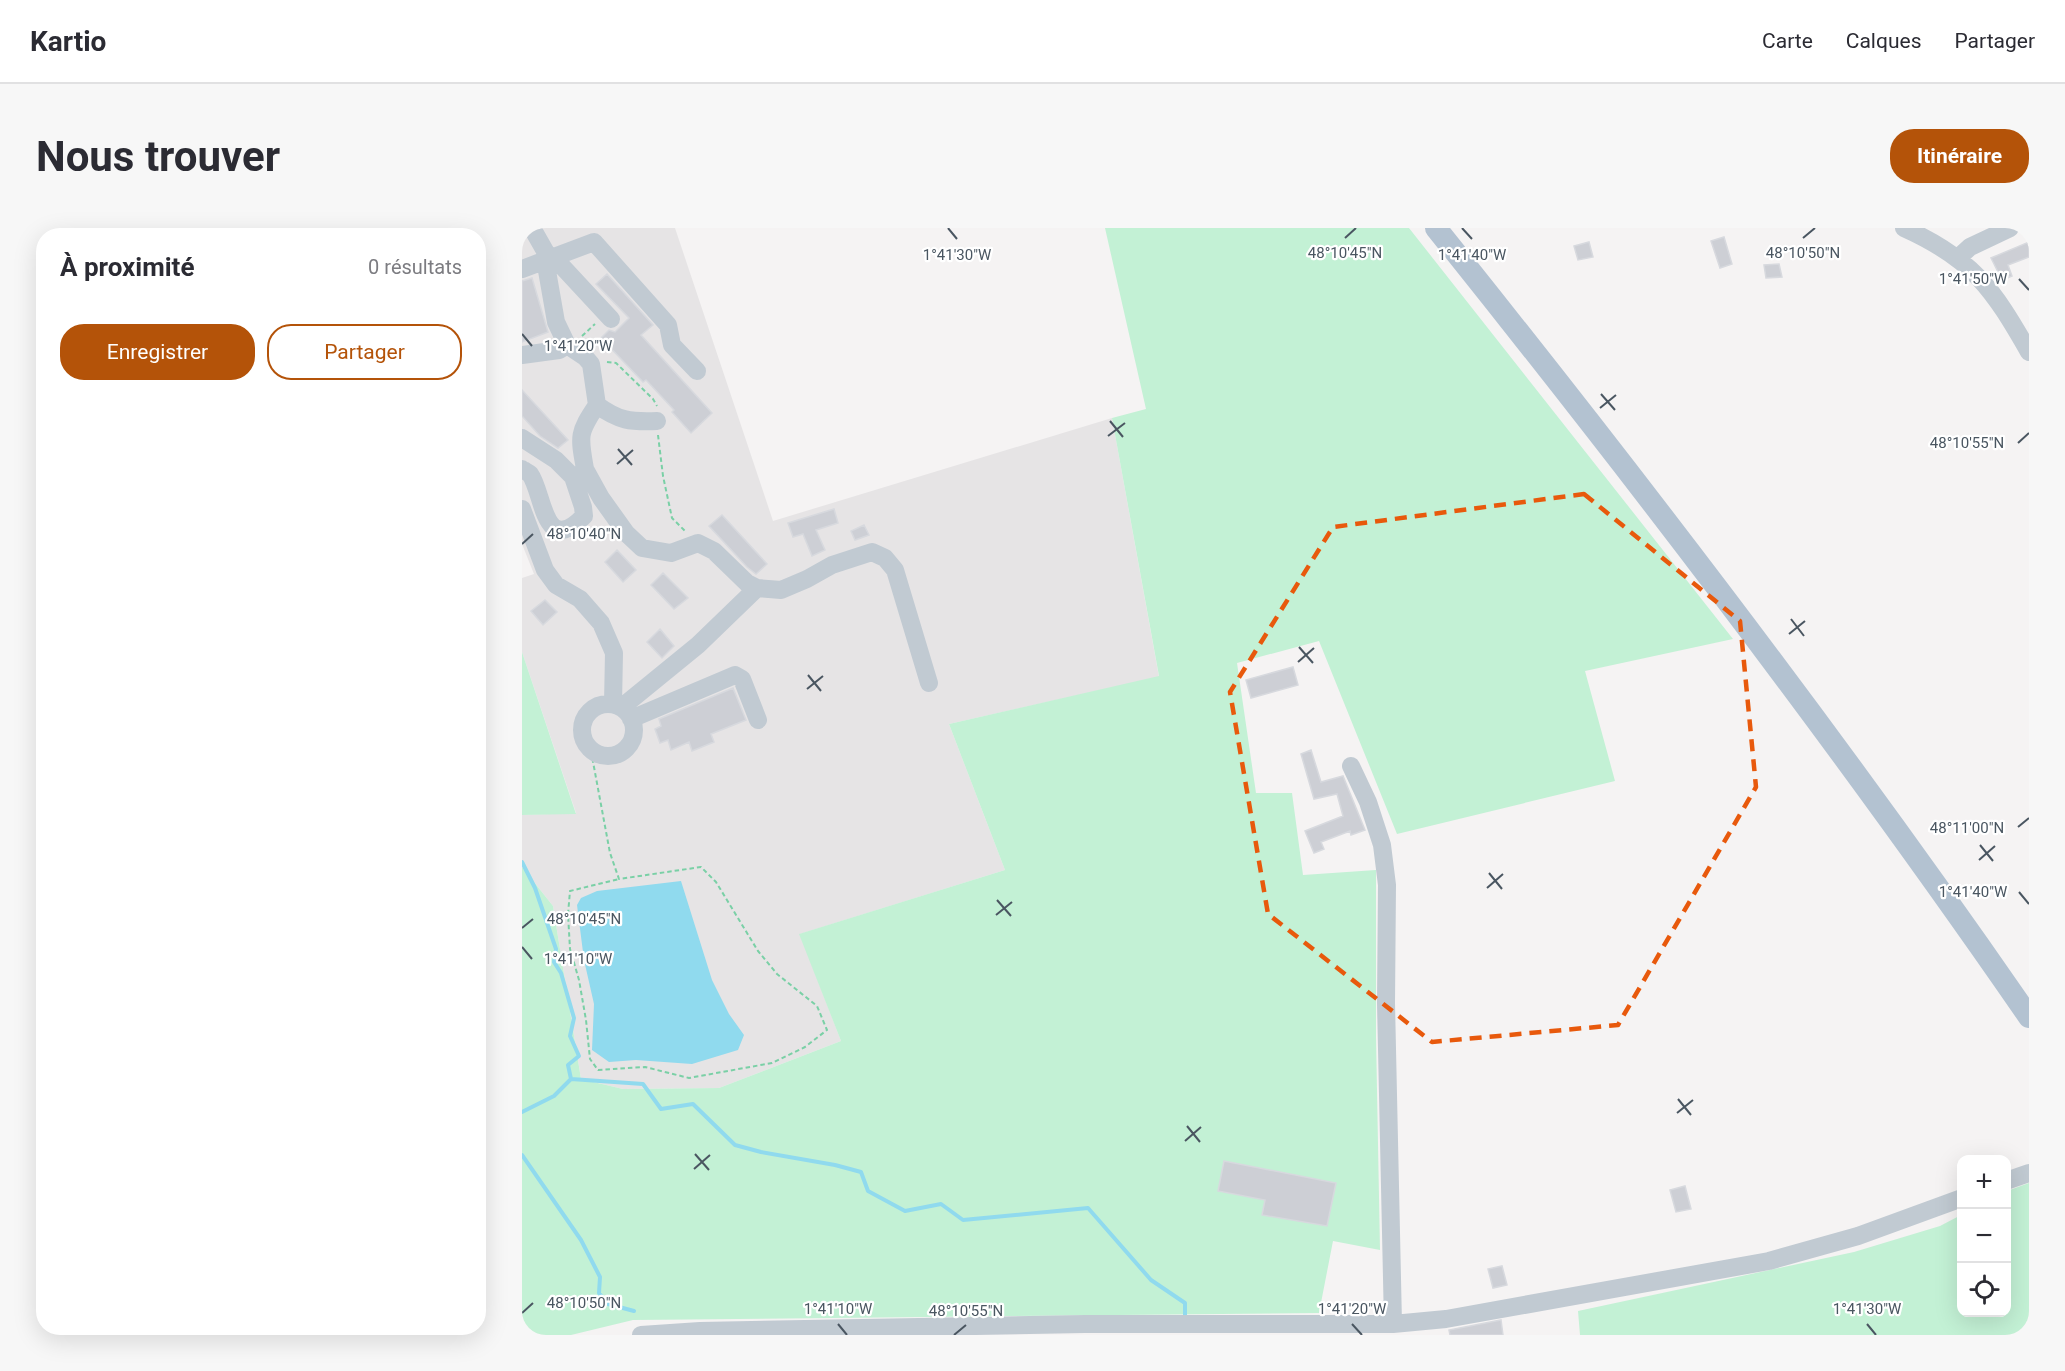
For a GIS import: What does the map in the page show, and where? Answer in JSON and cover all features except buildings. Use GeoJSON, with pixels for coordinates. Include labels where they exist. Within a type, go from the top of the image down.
{"type":"FeatureCollection","features":[{"type":"Feature","properties":{"kind":"main road"},"geometry":{"type":"LineString","coordinates":[[1436,228],[1658,508],[1945,895],[2029,1017]]}},
{"type":"Feature","properties":{"kind":"street"},"geometry":{"type":"LineString","coordinates":[[532,228],[549,258],[559,263],[608,316]]}},
{"type":"Feature","properties":{"kind":"street"},"geometry":{"type":"LineString","coordinates":[[1904,228],[1958,258],[1990,290],[2029,352]]}},
{"type":"Feature","properties":{"kind":"street"},"geometry":{"type":"LineString","coordinates":[[1958,258],[1970,247],[2010,228]]}},
{"type":"Feature","properties":{"kind":"street"},"geometry":{"type":"LineString","coordinates":[[522,269],[594,242],[668,325],[672,345],[697,371]]}},
{"type":"Feature","properties":{"kind":"street"},"geometry":{"type":"LineString","coordinates":[[522,469],[530,474],[545,518],[552,525],[569,528],[584,516],[579,473],[580,439],[583,426],[597,405],[591,364],[569,346],[556,322],[546,265],[549,258]]}},
{"type":"Feature","properties":{"kind":"street"},"geometry":{"type":"LineString","coordinates":[[522,355],[559,350],[569,346]]}},
{"type":"Feature","properties":{"kind":"street"},"geometry":{"type":"LineString","coordinates":[[597,405],[612,416],[631,422],[657,421]]}},
{"type":"Feature","properties":{"kind":"street"},"geometry":{"type":"LineString","coordinates":[[522,438],[579,473],[601,498],[626,533],[642,548],[671,553],[698,543],[714,551],[747,583],[757,588],[780,590],[832,565],[872,552],[885,558],[895,570],[929,683]]}},
{"type":"Feature","properties":{"kind":"street"},"geometry":{"type":"LineString","coordinates":[[522,509],[545,570],[556,585],[580,599],[601,623],[614,653],[622,710],[633,727],[632,737],[626,749],[614,756],[603,756],[591,751],[582,733],[582,723],[585,716],[596,707],[605,704],[622,710],[735,675],[742,679],[758,720]]}},
{"type":"Feature","properties":{"kind":"street"},"geometry":{"type":"LineString","coordinates":[[622,710],[698,645],[757,588]]}},
{"type":"Feature","properties":{"kind":"street"},"geometry":{"type":"LineString","coordinates":[[1351,765],[1368,802],[1382,845],[1388,885],[1386,1003],[1393,1324]]}},
{"type":"Feature","properties":{"kind":"street"},"geometry":{"type":"LineString","coordinates":[[2011,1180],[2029,1173]]}},
{"type":"Feature","properties":{"kind":"street"},"geometry":{"type":"LineString","coordinates":[[641,1335],[700,1331],[1087,1330],[1185,1324],[1393,1324],[1446,1319],[1769,1261],[1858,1236],[1957,1200]]}},
{"type":"Feature","properties":{"kind":"path"},"geometry":{"type":"LineString","coordinates":[[569,346],[608,316]]}},
{"type":"Feature","properties":{"kind":"path"},"geometry":{"type":"LineString","coordinates":[[591,364],[616,363],[658,406],[657,421],[663,476],[672,518],[698,543]]}},
{"type":"Feature","properties":{"kind":"path"},"geometry":{"type":"LineString","coordinates":[[591,751],[610,852],[619,879]]}},
{"type":"Feature","properties":{"kind":"path"},"geometry":{"type":"LineString","coordinates":[[701,867],[716,882],[733,912],[777,974],[817,1006],[827,1030],[805,1047],[772,1063],[689,1078],[645,1067],[598,1070],[590,1059],[579,980],[570,950],[568,914],[570,891],[619,879],[701,867]]}},
{"type":"Feature","properties":{"kind":"highlighted area"},"geometry":{"type":"Polygon","coordinates":[[[1584,494],[1740,621],[1756,787],[1618,1025],[1432,1042],[1268,914],[1230,692],[1333,527],[1584,494]]]}},
{"type":"Feature","properties":{"kind":"shaded area"},"geometry":{"type":"Polygon","coordinates":[[[522,228],[675,228],[773,521],[1112,418],[1159,677],[949,724],[1005,870],[800,934],[841,1041],[719,1088],[623,1089],[581,1079],[553,906],[522,867],[522,815],[576,813],[522,652],[522,578],[534,574],[522,544],[522,228]]]}},
{"type":"Feature","properties":{"kind":"green space"},"geometry":{"type":"Polygon","coordinates":[[[1105,228],[1409,228],[1733,639],[1585,671],[1615,781],[1397,834],[1319,641],[1237,663],[1256,793],[1292,793],[1303,875],[1376,870],[1380,1250],[1333,1241],[1319,1313],[633,1320],[571,1335],[522,1335],[522,867],[553,906],[581,1079],[623,1089],[719,1088],[841,1041],[799,934],[1005,870],[949,724],[1159,676],[1112,418],[1146,409],[1105,228]]]}},
{"type":"Feature","properties":{"kind":"green space"},"geometry":{"type":"Polygon","coordinates":[[[522,652],[576,814],[522,815],[522,652]]]}},
{"type":"Feature","properties":{"kind":"green space"},"geometry":{"type":"Polygon","coordinates":[[[2029,1183],[2029,1335],[1580,1335],[1578,1311],[1854,1252],[1940,1226],[1957,1217],[1957,1317],[2011,1317],[2011,1190],[2029,1183]]]}},
{"type":"Feature","properties":{"kind":"water"},"geometry":{"type":"Polygon","coordinates":[[[681,881],[712,980],[729,1014],[744,1035],[738,1050],[692,1064],[636,1060],[609,1062],[592,1050],[594,1004],[584,960],[577,905],[581,898],[597,891],[681,881]]]}},
{"type":"Feature","properties":{"kind":"waterway"},"geometry":{"type":"LineString","coordinates":[[522,862],[535,888],[556,949],[554,962],[561,973],[574,1018],[570,1036],[579,1056],[568,1065],[571,1079]]}},
{"type":"Feature","properties":{"kind":"waterway"},"geometry":{"type":"LineString","coordinates":[[522,1112],[554,1096],[571,1079],[643,1084],[661,1109],[693,1104],[735,1145],[861,1172],[868,1191],[905,1211],[941,1204],[963,1220],[1088,1208],[1151,1280],[1185,1303],[1185,1319]]}},
{"type":"Feature","properties":{"kind":"waterway"},"geometry":{"type":"LineString","coordinates":[[522,1155],[581,1240],[600,1277],[599,1293],[608,1304],[634,1311]]}}]}
